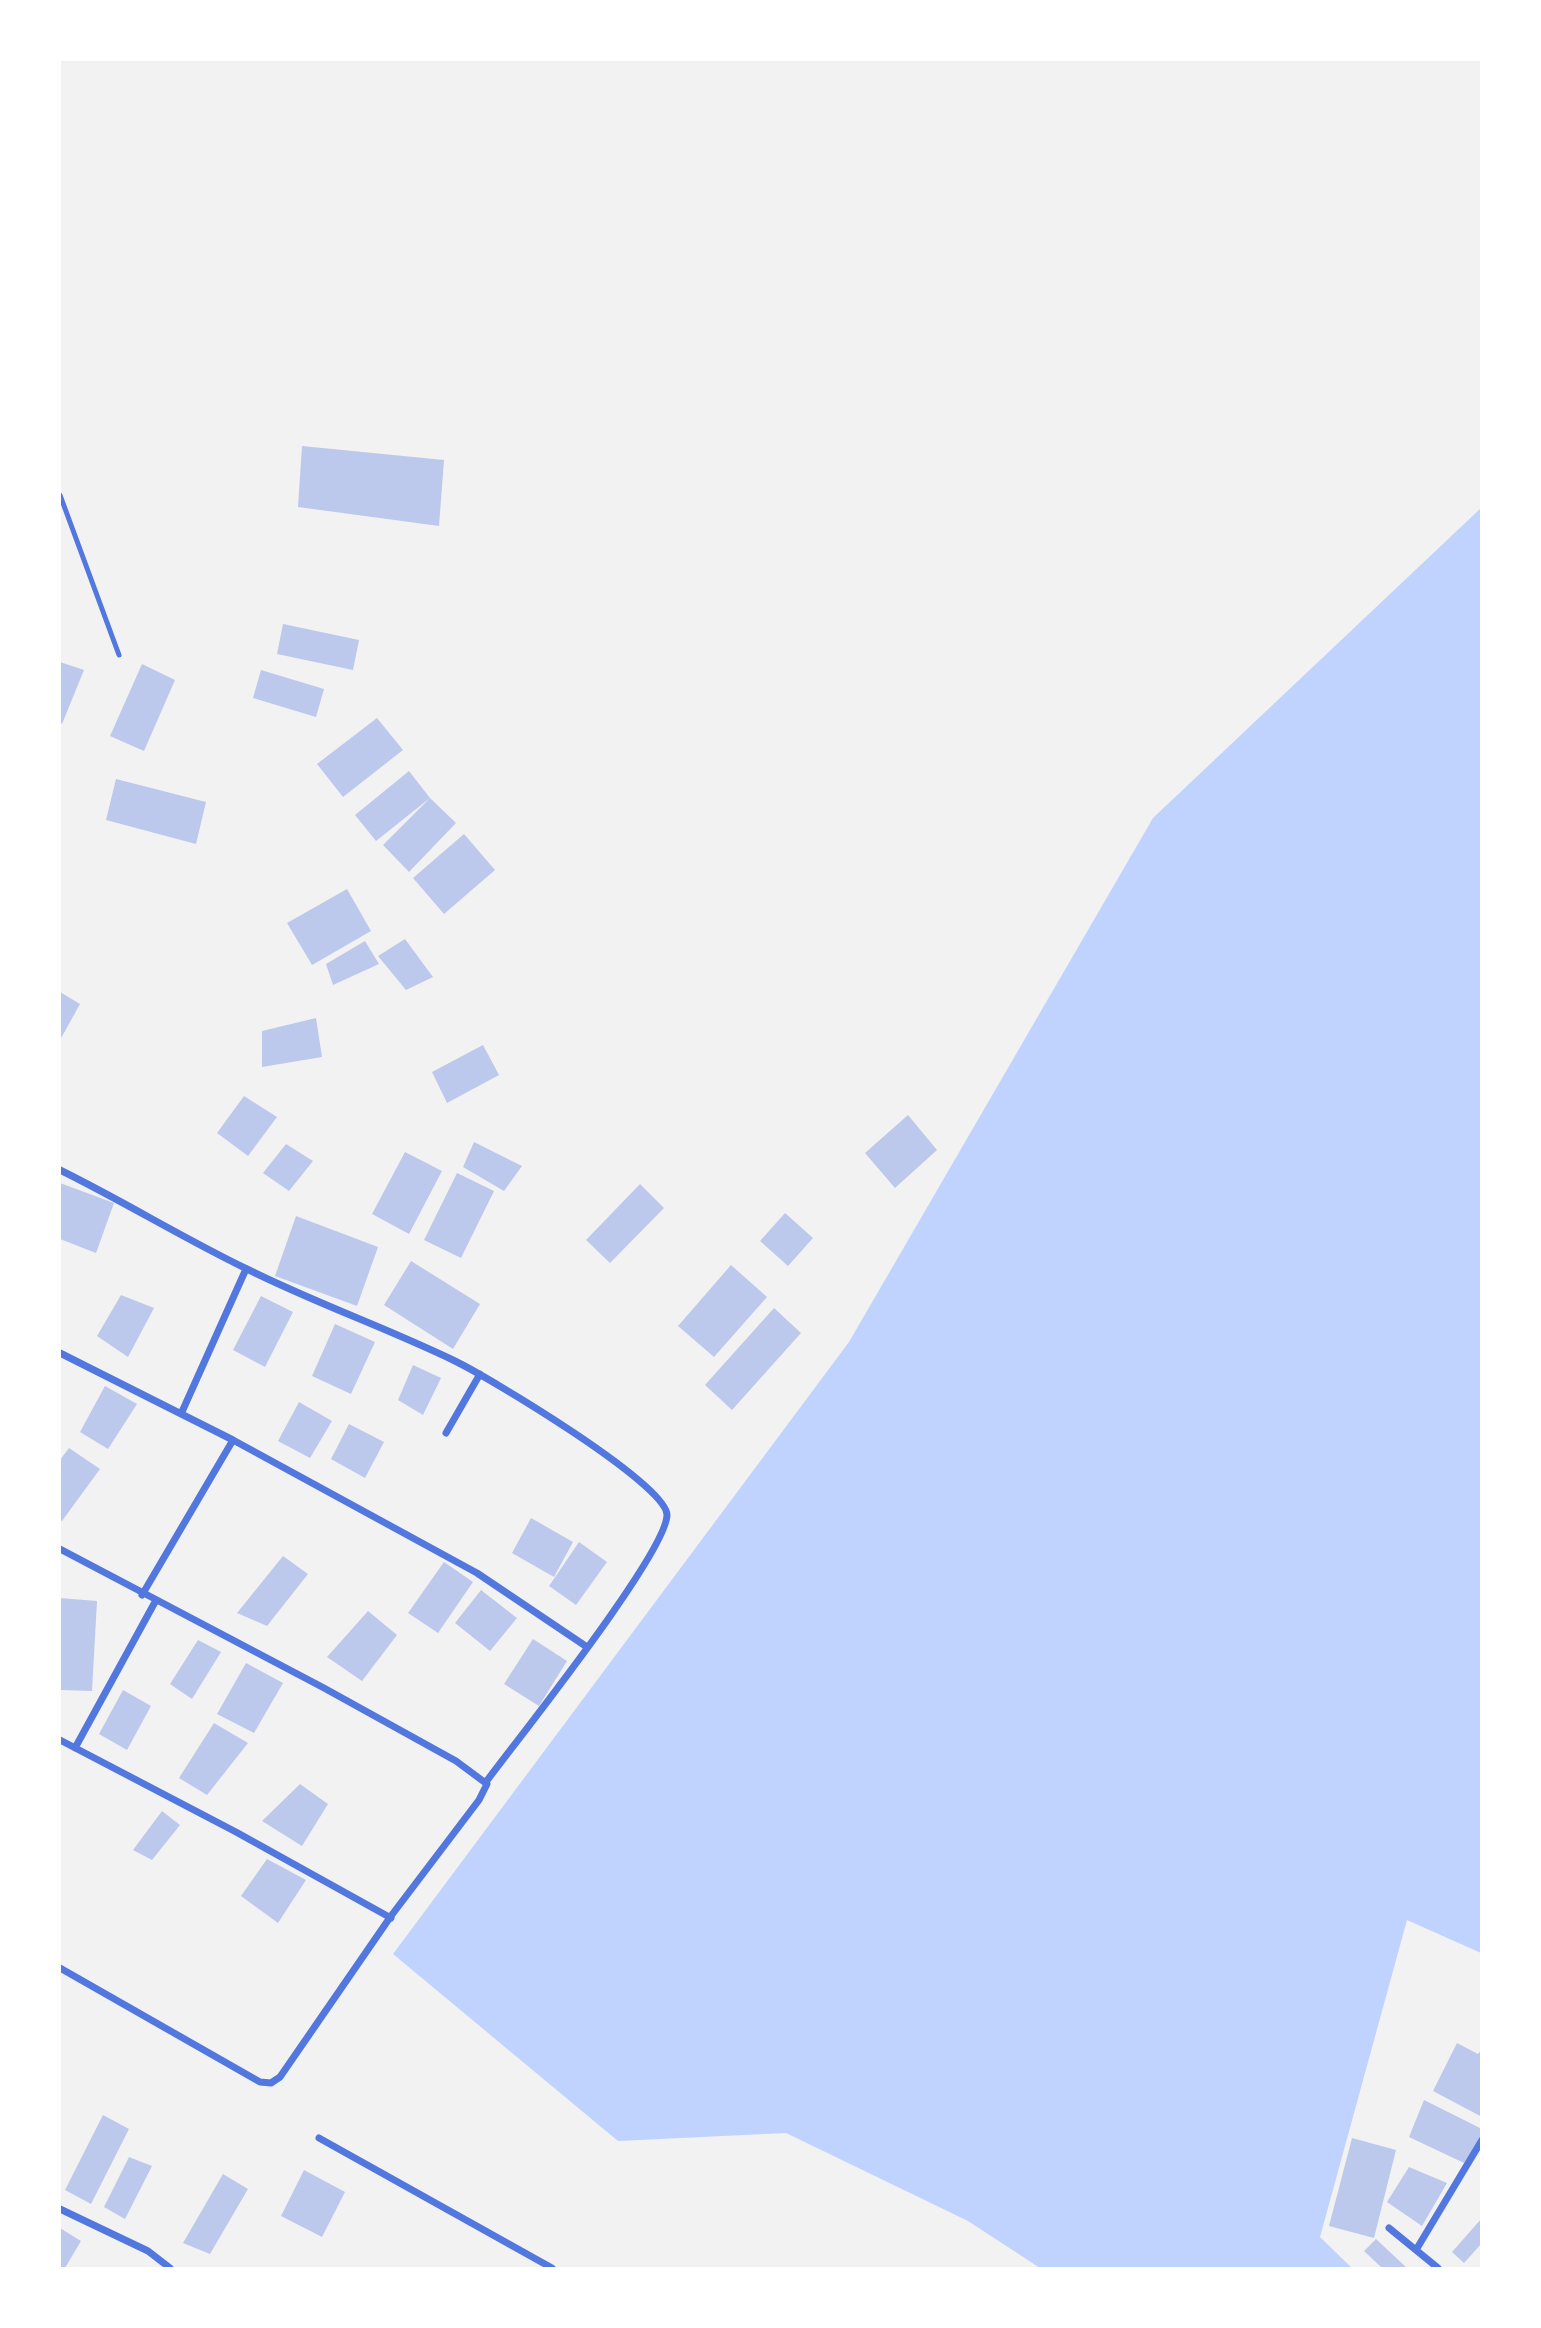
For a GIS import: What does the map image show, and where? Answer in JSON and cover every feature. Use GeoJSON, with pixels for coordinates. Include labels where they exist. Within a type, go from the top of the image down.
{"type":"FeatureCollection","features":[{"type":"Feature","properties":{"kind":"street"},"geometry":{"type":"LineString","coordinates":[[60,1170],[246,1269],[480,1374],[638,1478],[665,1507],[667,1516],[662,1533],[587,1647],[486,1782],[487,1787],[479,1800],[391,1918],[280,2077],[271,2083],[260,2082],[60,1968]]}},
{"type":"Feature","properties":{"kind":"street"},"geometry":{"type":"LineString","coordinates":[[181,1414],[246,1269]]}},
{"type":"Feature","properties":{"kind":"street"},"geometry":{"type":"LineString","coordinates":[[60,1353],[233,1440],[465,1567],[587,1647]]}},
{"type":"Feature","properties":{"kind":"street"},"geometry":{"type":"LineString","coordinates":[[446,1433],[480,1374]]}},
{"type":"Feature","properties":{"kind":"street"},"geometry":{"type":"LineString","coordinates":[[142,1595],[233,1440]]}},
{"type":"Feature","properties":{"kind":"street"},"geometry":{"type":"LineString","coordinates":[[60,1549],[155,1602],[324,1688],[456,1761],[486,1782]]}},
{"type":"Feature","properties":{"kind":"street"},"geometry":{"type":"LineString","coordinates":[[75,1748],[155,1602]]}},
{"type":"Feature","properties":{"kind":"street"},"geometry":{"type":"LineString","coordinates":[[60,1740],[236,1832],[391,1918]]}},
{"type":"Feature","properties":{"kind":"street"},"geometry":{"type":"LineString","coordinates":[[319,2138],[552,2269]]}},
{"type":"Feature","properties":{"kind":"street"},"geometry":{"type":"LineString","coordinates":[[1416,2250],[1482,2140]]}},
{"type":"Feature","properties":{"kind":"street"},"geometry":{"type":"LineString","coordinates":[[60,2209],[148,2251],[170,2269]]}},
{"type":"Feature","properties":{"kind":"street"},"geometry":{"type":"LineString","coordinates":[[1389,2228],[1438,2269]]}},
{"type":"Feature","properties":{"kind":"lane"},"geometry":{"type":"LineString","coordinates":[[60,495],[119,655]]}},
{"type":"Feature","properties":{"kind":"water"},"geometry":{"type":"Polygon","coordinates":[[[1481,508],[1481,1953],[1407,1920],[1320,2237],[1352,2268],[1040,2268],[968,2221],[786,2133],[618,2141],[393,1954],[849,1342],[1153,818],[1481,508]]]}},
{"type":"Feature","properties":{"kind":"building"},"geometry":{"type":"Polygon","coordinates":[[[302,446],[444,460],[439,526],[298,507],[302,446]]]}},
{"type":"Feature","properties":{"kind":"building"},"geometry":{"type":"Polygon","coordinates":[[[283,624],[359,640],[353,670],[277,654],[283,624]]]}},
{"type":"Feature","properties":{"kind":"building"},"geometry":{"type":"Polygon","coordinates":[[[60,662],[84,670],[62,724],[60,722],[60,662]]]}},
{"type":"Feature","properties":{"kind":"building"},"geometry":{"type":"Polygon","coordinates":[[[142,664],[175,680],[144,751],[110,736],[142,664]]]}},
{"type":"Feature","properties":{"kind":"building"},"geometry":{"type":"Polygon","coordinates":[[[261,670],[324,689],[316,717],[253,698],[261,670]]]}},
{"type":"Feature","properties":{"kind":"building"},"geometry":{"type":"Polygon","coordinates":[[[377,718],[403,750],[343,797],[317,764],[377,718]]]}},
{"type":"Feature","properties":{"kind":"building"},"geometry":{"type":"Polygon","coordinates":[[[409,771],[430,798],[376,841],[355,815],[409,771]]]}},
{"type":"Feature","properties":{"kind":"building"},"geometry":{"type":"Polygon","coordinates":[[[116,779],[206,802],[196,844],[106,820],[116,779]]]}},
{"type":"Feature","properties":{"kind":"building"},"geometry":{"type":"Polygon","coordinates":[[[430,798],[456,823],[409,872],[383,845],[430,798]]]}},
{"type":"Feature","properties":{"kind":"building"},"geometry":{"type":"Polygon","coordinates":[[[464,834],[495,870],[444,914],[413,878],[464,834]]]}},
{"type":"Feature","properties":{"kind":"building"},"geometry":{"type":"Polygon","coordinates":[[[347,889],[371,931],[312,965],[287,923],[347,889]]]}},
{"type":"Feature","properties":{"kind":"building"},"geometry":{"type":"Polygon","coordinates":[[[405,939],[433,977],[406,990],[378,956],[405,939]]]}},
{"type":"Feature","properties":{"kind":"building"},"geometry":{"type":"Polygon","coordinates":[[[365,941],[379,964],[333,985],[326,964],[365,941]]]}},
{"type":"Feature","properties":{"kind":"building"},"geometry":{"type":"Polygon","coordinates":[[[60,992],[80,1004],[60,1040],[60,992]]]}},
{"type":"Feature","properties":{"kind":"building"},"geometry":{"type":"Polygon","coordinates":[[[316,1018],[322,1057],[262,1067],[262,1031],[316,1018]]]}},
{"type":"Feature","properties":{"kind":"building"},"geometry":{"type":"Polygon","coordinates":[[[483,1045],[499,1075],[447,1103],[432,1072],[483,1045]]]}},
{"type":"Feature","properties":{"kind":"building"},"geometry":{"type":"Polygon","coordinates":[[[244,1096],[277,1117],[248,1156],[217,1133],[244,1096]]]}},
{"type":"Feature","properties":{"kind":"building"},"geometry":{"type":"Polygon","coordinates":[[[908,1115],[937,1150],[895,1188],[865,1153],[908,1115]]]}},
{"type":"Feature","properties":{"kind":"building"},"geometry":{"type":"Polygon","coordinates":[[[474,1142],[522,1166],[504,1191],[463,1167],[474,1142]]]}},
{"type":"Feature","properties":{"kind":"building"},"geometry":{"type":"Polygon","coordinates":[[[286,1144],[313,1161],[289,1191],[263,1173],[286,1144]]]}},
{"type":"Feature","properties":{"kind":"building"},"geometry":{"type":"Polygon","coordinates":[[[405,1152],[442,1171],[409,1234],[372,1214],[405,1152]]]}},
{"type":"Feature","properties":{"kind":"building"},"geometry":{"type":"Polygon","coordinates":[[[457,1173],[494,1191],[461,1258],[424,1240],[457,1173]]]}},
{"type":"Feature","properties":{"kind":"building"},"geometry":{"type":"Polygon","coordinates":[[[60,1183],[114,1203],[96,1253],[60,1239],[60,1183]]]}},
{"type":"Feature","properties":{"kind":"building"},"geometry":{"type":"Polygon","coordinates":[[[640,1184],[664,1208],[610,1263],[586,1240],[640,1184]]]}},
{"type":"Feature","properties":{"kind":"building"},"geometry":{"type":"Polygon","coordinates":[[[785,1213],[813,1238],[788,1266],[760,1241],[785,1213]]]}},
{"type":"Feature","properties":{"kind":"building"},"geometry":{"type":"Polygon","coordinates":[[[296,1216],[378,1247],[357,1306],[275,1276],[296,1216]]]}},
{"type":"Feature","properties":{"kind":"building"},"geometry":{"type":"Polygon","coordinates":[[[411,1261],[480,1304],[453,1349],[384,1305],[411,1261]]]}},
{"type":"Feature","properties":{"kind":"building"},"geometry":{"type":"Polygon","coordinates":[[[731,1265],[767,1297],[714,1357],[678,1326],[731,1265]]]}},
{"type":"Feature","properties":{"kind":"building"},"geometry":{"type":"Polygon","coordinates":[[[121,1295],[154,1308],[128,1357],[97,1336],[121,1295]]]}},
{"type":"Feature","properties":{"kind":"building"},"geometry":{"type":"Polygon","coordinates":[[[261,1296],[293,1312],[265,1367],[233,1350],[261,1296]]]}},
{"type":"Feature","properties":{"kind":"building"},"geometry":{"type":"Polygon","coordinates":[[[774,1308],[801,1333],[732,1410],[705,1385],[774,1308]]]}},
{"type":"Feature","properties":{"kind":"building"},"geometry":{"type":"Polygon","coordinates":[[[335,1324],[375,1342],[351,1394],[312,1376],[335,1324]]]}},
{"type":"Feature","properties":{"kind":"building"},"geometry":{"type":"Polygon","coordinates":[[[413,1365],[441,1378],[423,1415],[398,1400],[413,1365]]]}},
{"type":"Feature","properties":{"kind":"building"},"geometry":{"type":"Polygon","coordinates":[[[105,1386],[137,1404],[108,1449],[80,1432],[105,1386]]]}},
{"type":"Feature","properties":{"kind":"building"},"geometry":{"type":"Polygon","coordinates":[[[299,1402],[332,1421],[310,1458],[278,1441],[299,1402]]]}},
{"type":"Feature","properties":{"kind":"building"},"geometry":{"type":"Polygon","coordinates":[[[349,1424],[384,1442],[365,1478],[331,1459],[349,1424]]]}},
{"type":"Feature","properties":{"kind":"building"},"geometry":{"type":"Polygon","coordinates":[[[69,1448],[100,1469],[62,1521],[60,1460],[69,1448]]]}},
{"type":"Feature","properties":{"kind":"building"},"geometry":{"type":"Polygon","coordinates":[[[531,1518],[573,1542],[554,1577],[512,1553],[531,1518]]]}},
{"type":"Feature","properties":{"kind":"building"},"geometry":{"type":"Polygon","coordinates":[[[579,1542],[607,1562],[576,1605],[549,1586],[579,1542]]]}},
{"type":"Feature","properties":{"kind":"building"},"geometry":{"type":"Polygon","coordinates":[[[283,1556],[308,1574],[267,1626],[237,1613],[283,1556]]]}},
{"type":"Feature","properties":{"kind":"building"},"geometry":{"type":"Polygon","coordinates":[[[444,1562],[473,1582],[438,1633],[408,1613],[444,1562]]]}},
{"type":"Feature","properties":{"kind":"building"},"geometry":{"type":"Polygon","coordinates":[[[481,1590],[517,1618],[490,1651],[455,1623],[481,1590]]]}},
{"type":"Feature","properties":{"kind":"building"},"geometry":{"type":"Polygon","coordinates":[[[60,1598],[97,1601],[92,1691],[60,1690],[60,1598]]]}},
{"type":"Feature","properties":{"kind":"building"},"geometry":{"type":"Polygon","coordinates":[[[368,1611],[397,1635],[362,1681],[327,1657],[368,1611]]]}},
{"type":"Feature","properties":{"kind":"building"},"geometry":{"type":"Polygon","coordinates":[[[533,1639],[567,1661],[539,1706],[504,1684],[533,1639]]]}},
{"type":"Feature","properties":{"kind":"building"},"geometry":{"type":"Polygon","coordinates":[[[198,1640],[221,1652],[192,1699],[170,1684],[198,1640]]]}},
{"type":"Feature","properties":{"kind":"building"},"geometry":{"type":"Polygon","coordinates":[[[246,1663],[283,1683],[254,1733],[217,1714],[246,1663]]]}},
{"type":"Feature","properties":{"kind":"building"},"geometry":{"type":"Polygon","coordinates":[[[123,1690],[151,1706],[127,1750],[99,1734],[123,1690]]]}},
{"type":"Feature","properties":{"kind":"building"},"geometry":{"type":"Polygon","coordinates":[[[214,1723],[248,1743],[207,1795],[179,1778],[214,1723]]]}},
{"type":"Feature","properties":{"kind":"building"},"geometry":{"type":"Polygon","coordinates":[[[300,1784],[328,1804],[302,1846],[262,1821],[300,1784]]]}},
{"type":"Feature","properties":{"kind":"building"},"geometry":{"type":"Polygon","coordinates":[[[162,1811],[180,1825],[152,1860],[133,1850],[162,1811]]]}},
{"type":"Feature","properties":{"kind":"building"},"geometry":{"type":"Polygon","coordinates":[[[267,1859],[306,1880],[278,1923],[241,1896],[267,1859]]]}},
{"type":"Feature","properties":{"kind":"building"},"geometry":{"type":"Polygon","coordinates":[[[1457,2043],[1478,2054],[1482,2049],[1482,2117],[1433,2091],[1457,2043]]]}},
{"type":"Feature","properties":{"kind":"building"},"geometry":{"type":"Polygon","coordinates":[[[1424,2100],[1482,2129],[1482,2137],[1464,2163],[1409,2137],[1424,2100]]]}},
{"type":"Feature","properties":{"kind":"building"},"geometry":{"type":"Polygon","coordinates":[[[103,2115],[129,2129],[91,2204],[65,2190],[103,2115]]]}},
{"type":"Feature","properties":{"kind":"building"},"geometry":{"type":"Polygon","coordinates":[[[1352,2138],[1396,2150],[1374,2238],[1329,2226],[1352,2138]]]}},
{"type":"Feature","properties":{"kind":"building"},"geometry":{"type":"Polygon","coordinates":[[[129,2157],[152,2166],[125,2219],[104,2207],[129,2157]]]}},
{"type":"Feature","properties":{"kind":"building"},"geometry":{"type":"Polygon","coordinates":[[[1409,2167],[1447,2183],[1422,2226],[1387,2202],[1409,2167]]]}},
{"type":"Feature","properties":{"kind":"building"},"geometry":{"type":"Polygon","coordinates":[[[304,2170],[345,2192],[322,2237],[281,2216],[304,2170]]]}},
{"type":"Feature","properties":{"kind":"building"},"geometry":{"type":"Polygon","coordinates":[[[223,2174],[248,2189],[210,2254],[183,2243],[223,2174]]]}},
{"type":"Feature","properties":{"kind":"building"},"geometry":{"type":"Polygon","coordinates":[[[1482,2218],[1482,2243],[1464,2263],[1452,2252],[1482,2218]]]}},
{"type":"Feature","properties":{"kind":"building"},"geometry":{"type":"Polygon","coordinates":[[[60,2228],[81,2241],[65,2268],[60,2268],[60,2228]]]}},
{"type":"Feature","properties":{"kind":"building"},"geometry":{"type":"Polygon","coordinates":[[[1376,2239],[1407,2268],[1382,2268],[1364,2251],[1376,2239]]]}}]}
